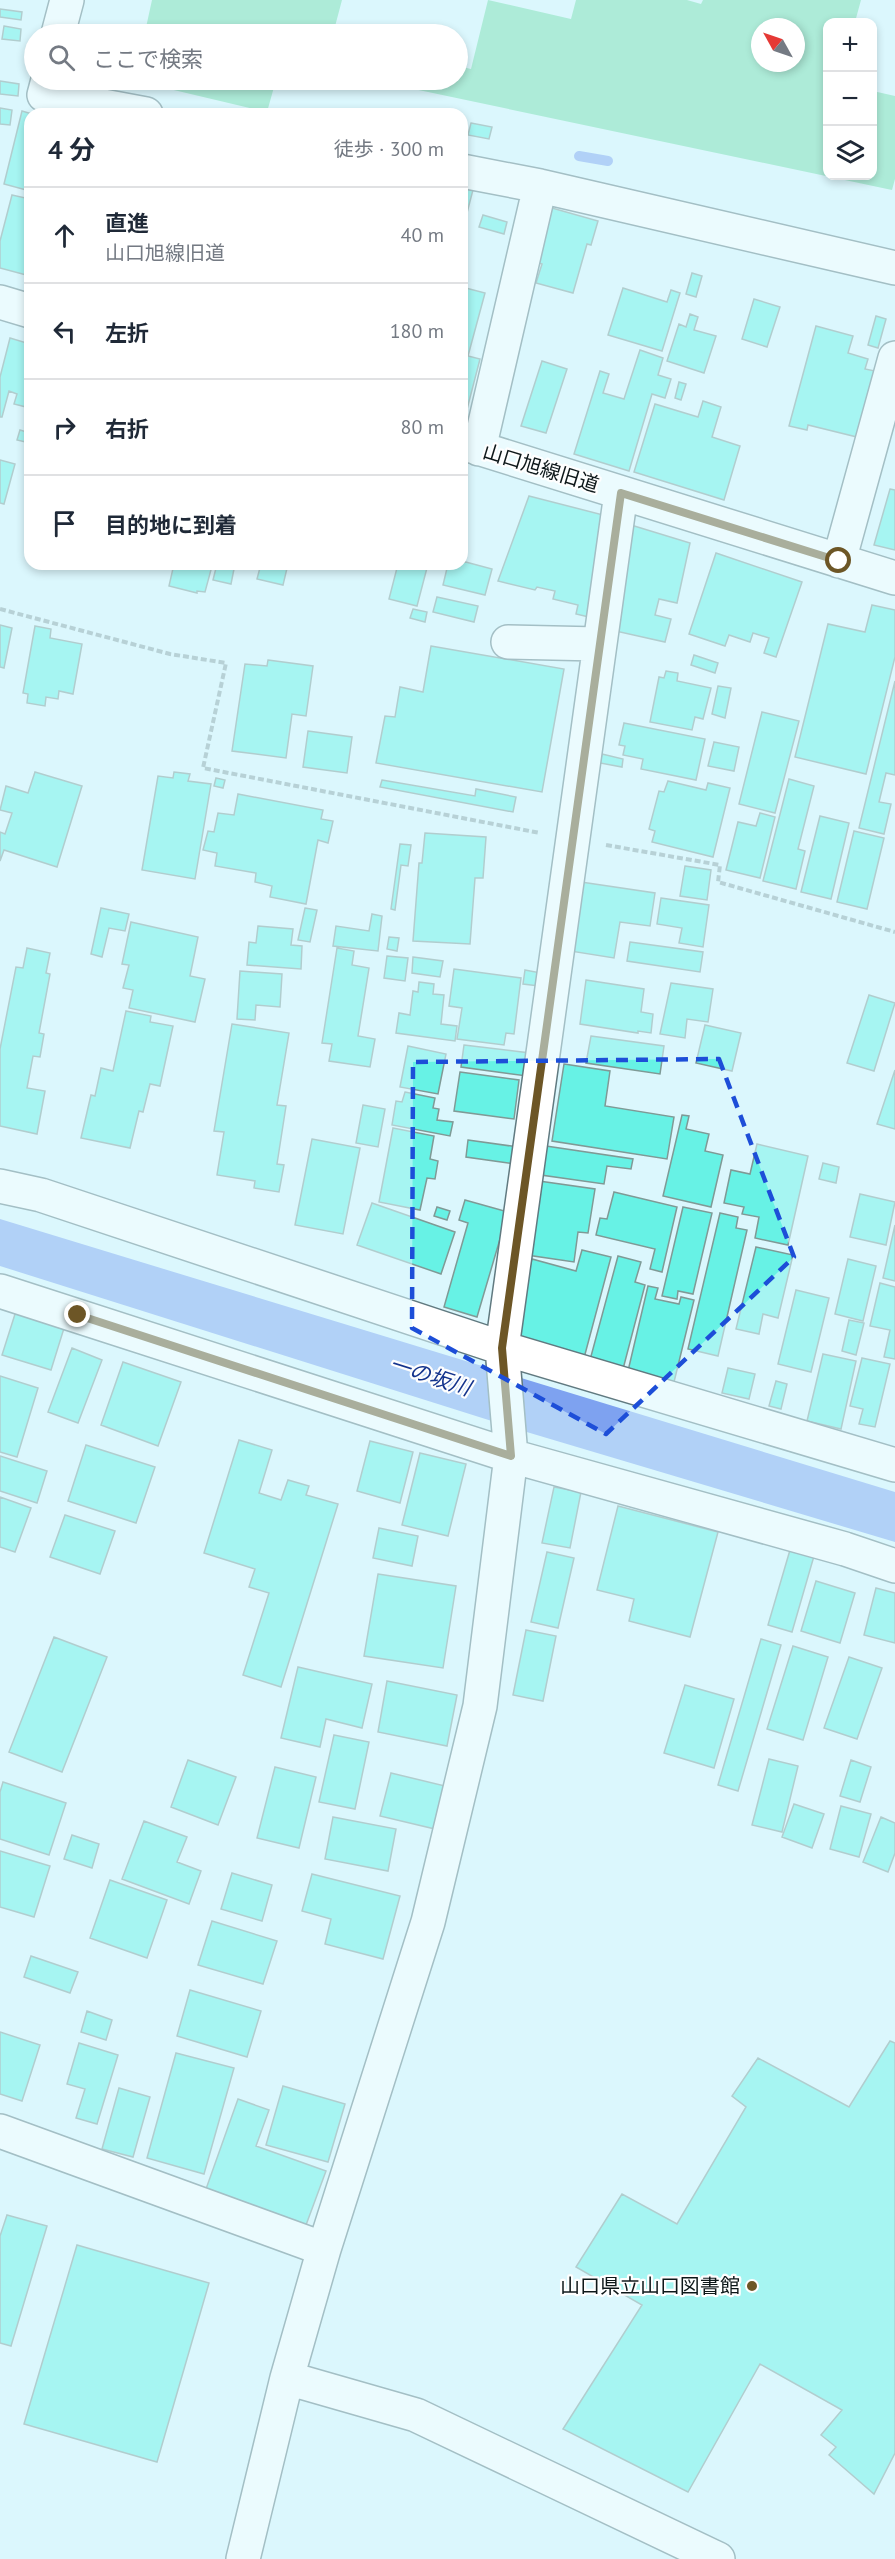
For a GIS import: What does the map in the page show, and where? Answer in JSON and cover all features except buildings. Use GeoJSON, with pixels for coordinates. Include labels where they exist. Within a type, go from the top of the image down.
{"type":"FeatureCollection","features":[{"type":"Feature","properties":{"kind":"street"},"geometry":{"type":"LineString","coordinates":[[61,24],[67,0]]}},
{"type":"Feature","properties":{"kind":"street"},"geometry":{"type":"LineString","coordinates":[[45,90],[44,95],[114,108]]}},
{"type":"Feature","properties":{"kind":"street"},"geometry":{"type":"LineString","coordinates":[[468,172],[540,186],[895,268]]}},
{"type":"Feature","properties":{"kind":"street"},"geometry":{"type":"LineString","coordinates":[[470,446],[540,186]]}},
{"type":"Feature","properties":{"kind":"street"},"geometry":{"type":"LineString","coordinates":[[0,302],[24,309]]}},
{"type":"Feature","properties":{"kind":"street"},"geometry":{"type":"LineString","coordinates":[[839,561],[895,358]]}},
{"type":"Feature","properties":{"kind":"street","name":"山口旭線旧道"},"geometry":{"type":"LineString","coordinates":[[470,446],[895,578]]}},
{"type":"Feature","properties":{"kind":"street"},"geometry":{"type":"LineString","coordinates":[[243,2559],[286,2378],[324,2249],[428,1922],[480,1706],[510,1446],[502,1356],[571,839],[621,493]]}},
{"type":"Feature","properties":{"kind":"street"},"geometry":{"type":"LineString","coordinates":[[508,642],[598,644]]}},
{"type":"Feature","properties":{"kind":"street"},"geometry":{"type":"LineString","coordinates":[[0,1186],[41,1195],[502,1356],[895,1465]]}},
{"type":"Feature","properties":{"kind":"street"},"geometry":{"type":"LineString","coordinates":[[0,1291],[895,1566]]}},
{"type":"Feature","properties":{"kind":"street"},"geometry":{"type":"LineString","coordinates":[[0,2131],[324,2249]]}},
{"type":"Feature","properties":{"kind":"street"},"geometry":{"type":"LineString","coordinates":[[286,2378],[416,2415],[718,2559]]}},
{"type":"Feature","properties":{"kind":"path"},"geometry":{"type":"LineString","coordinates":[[0,609],[170,654],[226,663],[202,768],[571,839],[720,865],[718,882],[895,932]]}},
{"type":"Feature","properties":{"kind":"highlighted area"},"geometry":{"type":"Polygon","coordinates":[[[719,1059],[794,1257],[606,1434],[412,1328],[413,1062],[719,1059]]]}},
{"type":"Feature","properties":{"kind":"green space"},"geometry":{"type":"Polygon","coordinates":[[[152,0],[342,0],[336,24],[147,24],[152,0]]]}},
{"type":"Feature","properties":{"kind":"green space"},"geometry":{"type":"Polygon","coordinates":[[[488,0],[571,19],[576,0],[687,0],[701,4],[703,0],[861,0],[856,18],[823,18],[823,175],[418,90],[468,90],[468,68],[471,69],[488,0]]]}},
{"type":"Feature","properties":{"kind":"green space"},"geometry":{"type":"Polygon","coordinates":[[[174,90],[273,90],[268,108],[250,108],[174,90]]]}},
{"type":"Feature","properties":{"kind":"green space"},"geometry":{"type":"Polygon","coordinates":[[[877,92],[895,96],[895,179],[892,190],[845,180],[877,180],[877,92]]]}},
{"type":"Feature","properties":{"kind":"water","name":"一の坂川"},"geometry":{"type":"Polygon","coordinates":[[[0,1219],[895,1492],[895,1542],[520,1430],[0,1266],[0,1219]]]}},
{"type":"Feature","properties":{"kind":"waterway"},"geometry":{"type":"LineString","coordinates":[[579,156],[608,161]]}},
{"type":"Feature","properties":{"kind":"place","name":"山口県立山口図書館"},"geometry":{"type":"Point","coordinates":[752,2286]}},
{"type":"Feature","properties":{"kind":"route"},"geometry":{"type":"LineString","coordinates":[[78,1315],[511,1456],[502,1348],[598,644],[621,493],[839,561]]}}]}
